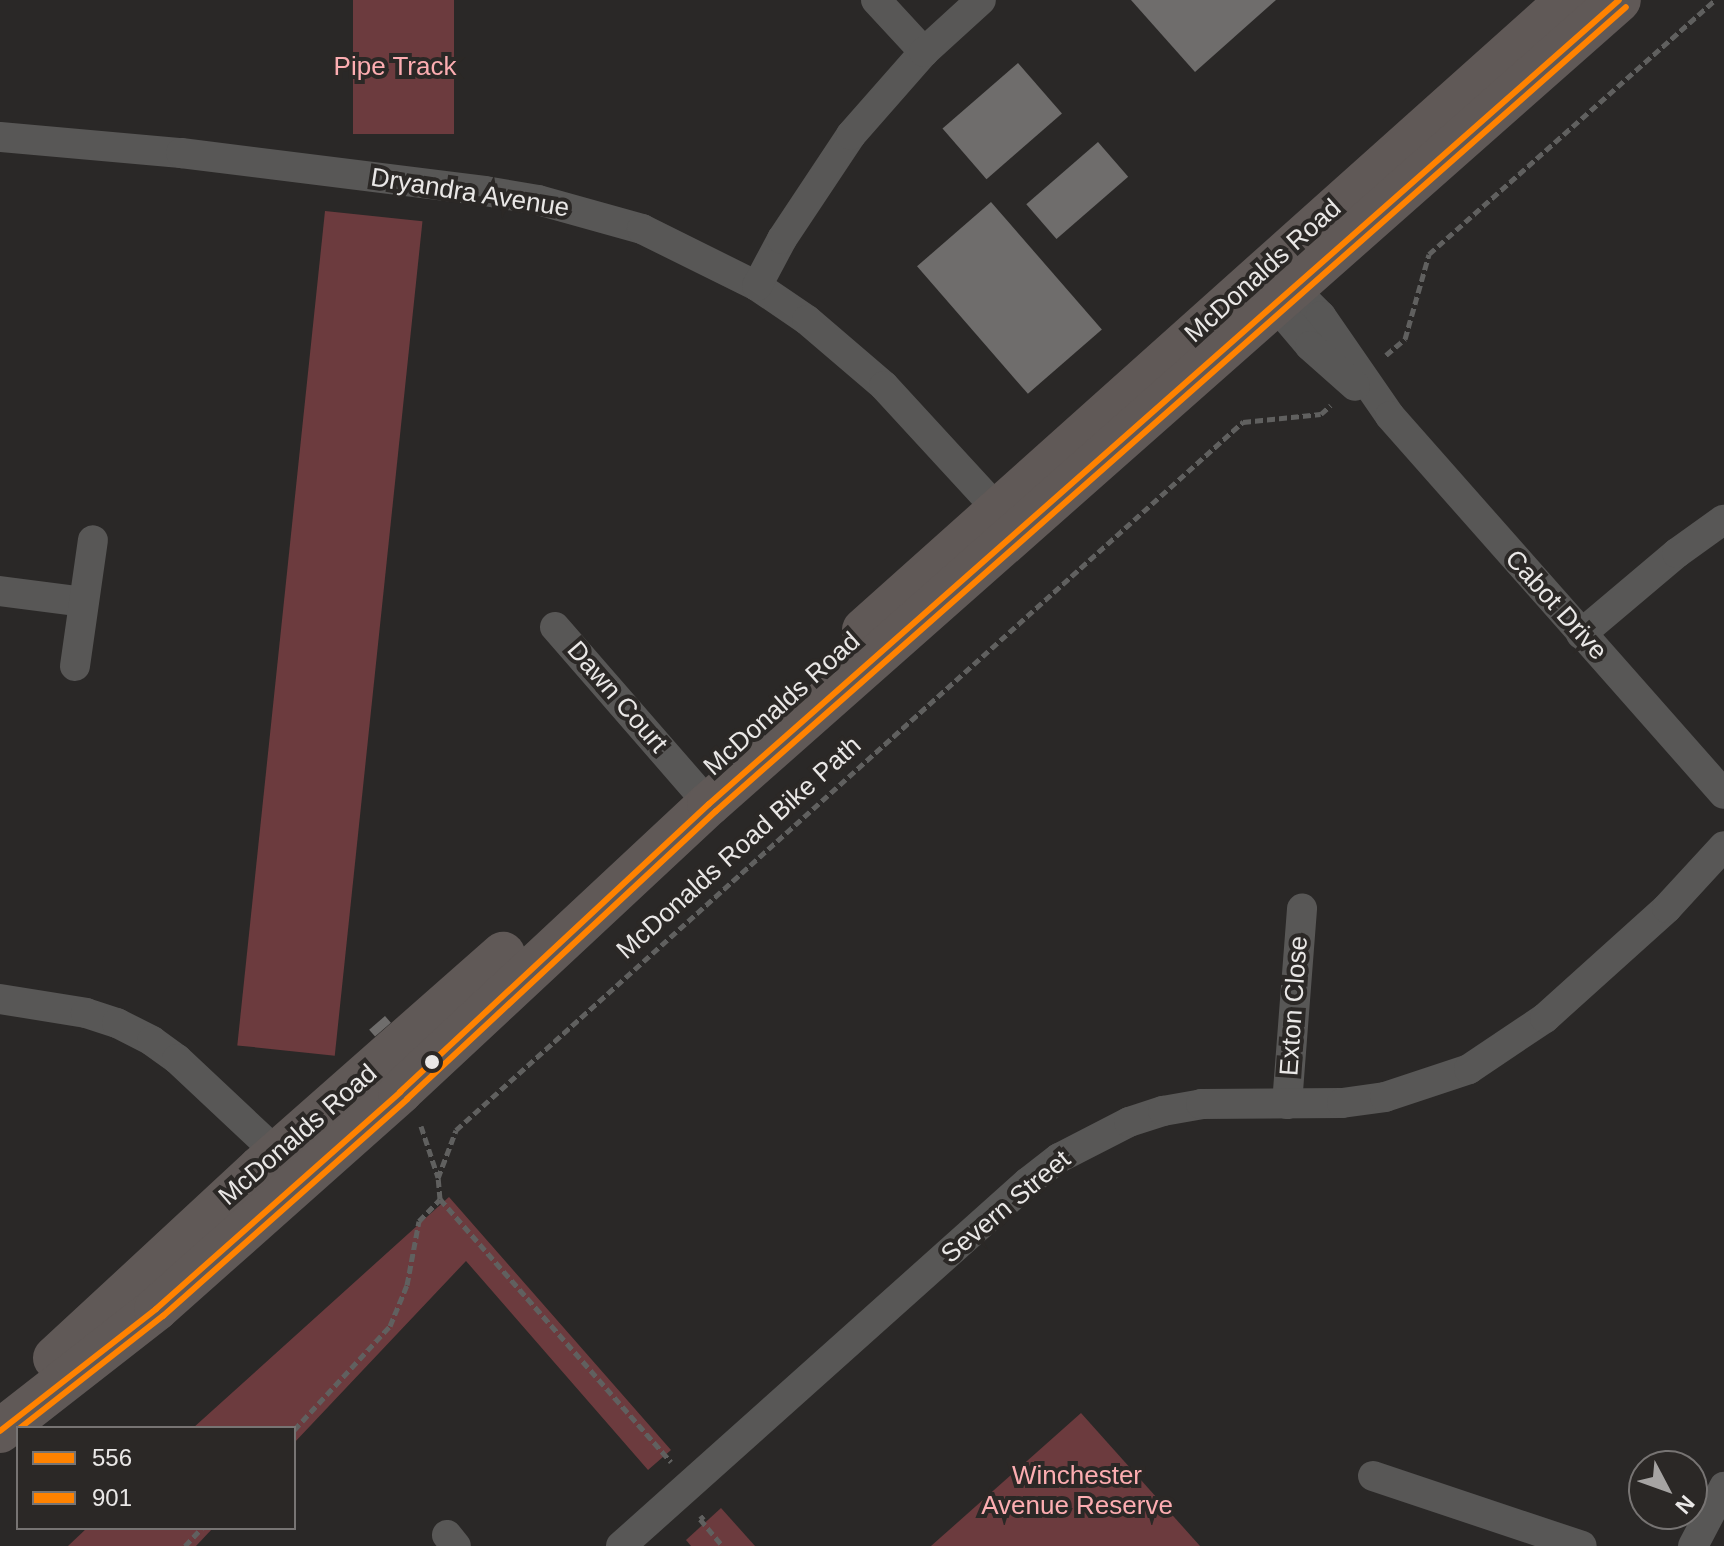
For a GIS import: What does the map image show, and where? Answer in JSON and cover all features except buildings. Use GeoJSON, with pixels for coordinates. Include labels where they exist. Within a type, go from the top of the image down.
{"type":"FeatureCollection","features":[{"type":"Feature","properties":{"kind":"main road","name":"McDonalds Road"},"geometry":{"type":"LineString","coordinates":[[1278,289],[1568,0]]}},
{"type":"Feature","properties":{"kind":"main road","name":"McDonalds Road"},"geometry":{"type":"LineString","coordinates":[[0,1413],[66,1346],[277,1170],[1008,520],[1619,0]]}},
{"type":"Feature","properties":{"kind":"main road","name":"McDonalds Road"},"geometry":{"type":"LineString","coordinates":[[0,1431],[156,1309],[277,1170],[400,1092],[701,795]]}},
{"type":"Feature","properties":{"kind":"street"},"geometry":{"type":"LineString","coordinates":[[876,0],[924,52]]}},
{"type":"Feature","properties":{"kind":"street"},"geometry":{"type":"LineString","coordinates":[[757,286],[819,180],[851,135],[924,52],[981,0]]}},
{"type":"Feature","properties":{"kind":"street","name":"Dryandra Avenue"},"geometry":{"type":"LineString","coordinates":[[0,137],[181,153],[538,200],[642,229],[757,286],[807,320],[884,386],[1008,520]]}},
{"type":"Feature","properties":{"kind":"street","name":"Cabot Drive"},"geometry":{"type":"LineString","coordinates":[[1278,289],[1321,316],[1390,416],[1724,794]]}},
{"type":"Feature","properties":{"kind":"street"},"geometry":{"type":"LineString","coordinates":[[1581,634],[1677,553],[1723,520]]}},
{"type":"Feature","properties":{"kind":"street"},"geometry":{"type":"LineString","coordinates":[[75,666],[93,540]]}},
{"type":"Feature","properties":{"kind":"street"},"geometry":{"type":"LineString","coordinates":[[0,591],[83,602]]}},
{"type":"Feature","properties":{"kind":"street","name":"Dawn Court"},"geometry":{"type":"LineString","coordinates":[[555,627],[701,795]]}},
{"type":"Feature","properties":{"kind":"street","name":"Severn Street"},"geometry":{"type":"LineString","coordinates":[[621,1546],[1059,1158],[1129,1122],[1163,1111],[1212,1104],[1287,1104],[1385,1097],[1469,1069],[1545,1018],[1667,908],[1724,846]]}},
{"type":"Feature","properties":{"kind":"street","name":"Severn Street"},"geometry":{"type":"LineString","coordinates":[[1667,908],[1724,870]]}},
{"type":"Feature","properties":{"kind":"street","name":"Exton Close"},"geometry":{"type":"LineString","coordinates":[[1287,1104],[1302,909]]}},
{"type":"Feature","properties":{"kind":"street"},"geometry":{"type":"LineString","coordinates":[[0,999],[86,1013],[117,1023],[152,1041],[198,1078],[277,1170]]}},
{"type":"Feature","properties":{"kind":"street"},"geometry":{"type":"LineString","coordinates":[[1373,1476],[1582,1546]]}},
{"type":"Feature","properties":{"kind":"street"},"geometry":{"type":"LineString","coordinates":[[1693,1546],[1724,1487]]}},
{"type":"Feature","properties":{"kind":"path"},"geometry":{"type":"LineString","coordinates":[[1383,358],[1405,339],[1429,254],[1715,0]]}},
{"type":"Feature","properties":{"kind":"path","name":"McDonalds Road Bike Path"},"geometry":{"type":"LineString","coordinates":[[440,1199],[438,1178],[456,1130],[1243,422],[1321,414],[1331,405]]}},
{"type":"Feature","properties":{"kind":"path"},"geometry":{"type":"LineString","coordinates":[[400,1092],[419,1115],[438,1178]]}},
{"type":"Feature","properties":{"kind":"path"},"geometry":{"type":"LineString","coordinates":[[296,1428],[390,1326],[407,1285],[419,1221],[440,1199],[713,1507],[700,1519],[723,1546]]}},
{"type":"Feature","properties":{"kind":"path"},"geometry":{"type":"LineString","coordinates":[[185,1546],[200,1530]]}},
{"type":"Feature","properties":{"kind":"green space","name":"Pipe Track"},"geometry":{"type":"Polygon","coordinates":[[[353,0],[454,0],[454,134],[353,134],[353,0]]]}},
{"type":"Feature","properties":{"kind":"green space"},"geometry":{"type":"Polygon","coordinates":[[[325,211],[422,221],[335,1056],[237,1045],[325,211]]]}},
{"type":"Feature","properties":{"kind":"green space"},"geometry":{"type":"Polygon","coordinates":[[[449,1197],[671,1450],[648,1470],[466,1261],[296,1441],[296,1426],[195,1426],[449,1197]]]}},
{"type":"Feature","properties":{"kind":"green space","name":"Winchester Avenue Reserve"},"geometry":{"type":"Polygon","coordinates":[[[1081,1413],[1200,1546],[931,1546],[1081,1413]]]}},
{"type":"Feature","properties":{"kind":"green space"},"geometry":{"type":"Polygon","coordinates":[[[721,1508],[755,1546],[691,1546],[686,1540],[721,1508]]]}},
{"type":"Feature","properties":{"kind":"green space"},"geometry":{"type":"Polygon","coordinates":[[[85,1530],[211,1530],[196,1546],[68,1546],[85,1530]]]}},
{"type":"Feature","properties":{"kind":"transit line","name":"556"},"geometry":{"type":"LineString","coordinates":[[0,1431],[156,1309],[400,1092],[709,804],[1619,0]]}},
{"type":"Feature","properties":{"kind":"transit line","name":"901"},"geometry":{"type":"LineString","coordinates":[[23,1426],[163,1316],[407,1099],[716,811],[1626,7]]}}]}
